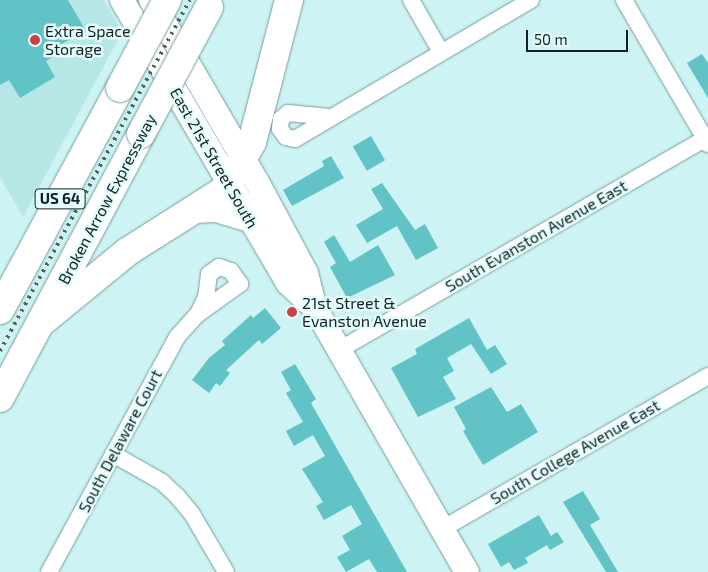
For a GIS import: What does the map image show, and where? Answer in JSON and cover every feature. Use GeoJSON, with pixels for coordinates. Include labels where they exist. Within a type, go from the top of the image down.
{"type":"FeatureCollection","features":[{"type":"Feature","properties":{"kind":"highway","name":"US 64"},"geometry":{"type":"LineString","coordinates":[[0,310],[167,0]]}},
{"type":"Feature","properties":{"kind":"highway"},"geometry":{"type":"LineString","coordinates":[[43,321],[127,252],[194,209],[229,183],[245,159],[290,0]]}},
{"type":"Feature","properties":{"kind":"highway","name":"Broken Arrow Expressway"},"geometry":{"type":"LineString","coordinates":[[0,398],[43,321],[211,3]]}},
{"type":"Feature","properties":{"kind":"highway"},"geometry":{"type":"LineString","coordinates":[[194,209],[216,208],[249,218]]}},
{"type":"Feature","properties":{"kind":"main road","name":"East 21st Street South"},"geometry":{"type":"LineString","coordinates":[[122,0],[288,283],[315,308]]}},
{"type":"Feature","properties":{"kind":"main road","name":"East 21st Street South"},"geometry":{"type":"LineString","coordinates":[[151,0],[245,159],[306,273],[315,308],[467,572]]}},
{"type":"Feature","properties":{"kind":"street"},"geometry":{"type":"LineString","coordinates":[[411,0],[441,52]]}},
{"type":"Feature","properties":{"kind":"street"},"geometry":{"type":"LineString","coordinates":[[329,117],[531,0]]}},
{"type":"Feature","properties":{"kind":"street"},"geometry":{"type":"LineString","coordinates":[[624,0],[707,140]]}},
{"type":"Feature","properties":{"kind":"street","name":"South Evanston Avenue East"},"geometry":{"type":"LineString","coordinates":[[339,350],[707,140]]}},
{"type":"Feature","properties":{"kind":"street","name":"South Delaware Court"},"geometry":{"type":"LineString","coordinates":[[49,572],[172,345],[198,314]]}},
{"type":"Feature","properties":{"kind":"street","name":"South College Avenue East"},"geometry":{"type":"LineString","coordinates":[[442,529],[708,376]]}},
{"type":"Feature","properties":{"kind":"street"},"geometry":{"type":"LineString","coordinates":[[113,454],[162,482],[177,496],[192,514],[226,572]]}},
{"type":"Feature","properties":{"kind":"shaded area"},"geometry":{"type":"Polygon","coordinates":[[[0,0],[104,0],[122,32],[23,217],[0,177],[0,0]]]}},
{"type":"Feature","properties":{"kind":"building","name":"Extra Space Storage"},"geometry":{"type":"Polygon","coordinates":[[[0,0],[68,0],[86,31],[52,49],[56,55],[46,61],[55,77],[20,98],[9,80],[0,85],[0,0]]]}},
{"type":"Feature","properties":{"kind":"building"},"geometry":{"type":"Polygon","coordinates":[[[702,54],[708,63],[708,98],[687,63],[702,54]]]}},
{"type":"Feature","properties":{"kind":"building"},"geometry":{"type":"Polygon","coordinates":[[[371,136],[385,160],[367,171],[353,146],[371,136]]]}},
{"type":"Feature","properties":{"kind":"building"},"geometry":{"type":"Polygon","coordinates":[[[331,156],[344,178],[292,206],[283,190],[324,166],[322,161],[331,156]]]}},
{"type":"Feature","properties":{"kind":"building"},"geometry":{"type":"Polygon","coordinates":[[[382,183],[415,230],[425,224],[438,248],[416,260],[397,226],[367,243],[356,225],[383,209],[371,189],[382,183]]]}},
{"type":"Feature","properties":{"kind":"building"},"geometry":{"type":"Polygon","coordinates":[[[334,235],[350,262],[378,245],[395,275],[347,298],[330,267],[336,263],[324,242],[334,235]]]}},
{"type":"Feature","properties":{"kind":"building"},"geometry":{"type":"Polygon","coordinates":[[[265,308],[281,328],[262,344],[259,340],[226,370],[230,373],[220,386],[216,383],[209,393],[192,380],[209,358],[225,345],[222,341],[251,315],[253,318],[265,308]]]}},
{"type":"Feature","properties":{"kind":"building"},"geometry":{"type":"Polygon","coordinates":[[[469,318],[487,350],[495,345],[507,364],[491,374],[471,344],[447,358],[454,371],[443,377],[456,399],[418,417],[391,368],[417,354],[415,349],[469,318]]]}},
{"type":"Feature","properties":{"kind":"building"},"geometry":{"type":"Polygon","coordinates":[[[295,364],[316,399],[311,403],[407,572],[377,572],[369,559],[346,572],[337,557],[350,550],[342,536],[362,524],[351,505],[324,520],[316,506],[323,502],[302,469],[325,456],[313,435],[294,446],[286,431],[303,422],[286,393],[291,390],[281,372],[295,364]]]}},
{"type":"Feature","properties":{"kind":"building"},"geometry":{"type":"Polygon","coordinates":[[[491,387],[507,412],[521,404],[538,432],[483,465],[463,431],[466,429],[454,407],[491,387]]]}},
{"type":"Feature","properties":{"kind":"building"},"geometry":{"type":"Polygon","coordinates":[[[583,491],[600,519],[590,525],[618,572],[606,572],[563,502],[583,491]]]}},
{"type":"Feature","properties":{"kind":"building"},"geometry":{"type":"Polygon","coordinates":[[[539,515],[551,536],[557,532],[564,542],[550,550],[547,545],[525,558],[528,563],[514,570],[509,562],[501,567],[488,544],[539,515]]]}},
{"type":"Feature","properties":{"kind":"railway"},"geometry":{"type":"LineString","coordinates":[[0,351],[190,0]]}},
{"type":"Feature","properties":{"kind":"place","name":"Extra Space Storage"},"geometry":{"type":"Point","coordinates":[35,40]}},
{"type":"Feature","properties":{"kind":"place","name":"21st Street & Evanston Avenue"},"geometry":{"type":"Point","coordinates":[292,312]}}]}
